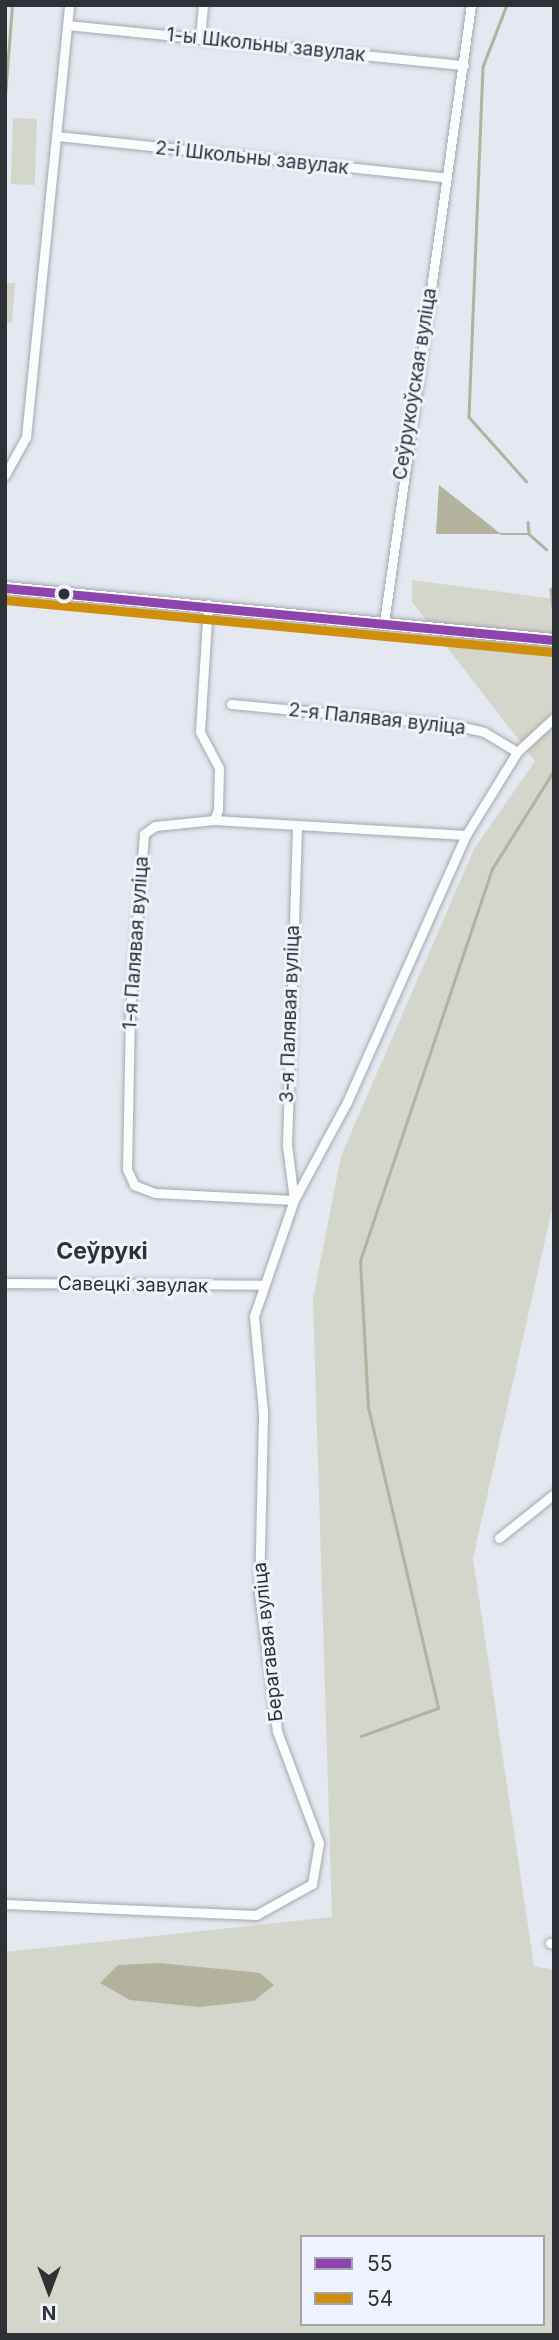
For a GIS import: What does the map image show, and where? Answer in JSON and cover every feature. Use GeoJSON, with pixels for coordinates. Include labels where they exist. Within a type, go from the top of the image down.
{"type":"FeatureCollection","features":[{"type":"Feature","properties":{"kind":"street"},"geometry":{"type":"LineString","coordinates":[[5,475],[26,437],[69,5]]}},
{"type":"Feature","properties":{"kind":"street"},"geometry":{"type":"LineString","coordinates":[[200,39],[203,5]]}},
{"type":"Feature","properties":{"kind":"street","name":"Сеўрукоўская вуліца"},"geometry":{"type":"LineString","coordinates":[[384,622],[471,5]]}},
{"type":"Feature","properties":{"kind":"street","name":"1-ы Школьны завулак"},"geometry":{"type":"LineString","coordinates":[[67,26],[464,65]]}},
{"type":"Feature","properties":{"kind":"street","name":"2-і Школьны завулак"},"geometry":{"type":"LineString","coordinates":[[57,136],[447,178]]}},
{"type":"Feature","properties":{"kind":"street"},"geometry":{"type":"LineString","coordinates":[[5,588],[208,604],[554,640]]}},
{"type":"Feature","properties":{"kind":"street"},"geometry":{"type":"LineString","coordinates":[[208,604],[200,732],[219,768],[214,820]]}},
{"type":"Feature","properties":{"kind":"street","name":"2-я Палявая вуліца"},"geometry":{"type":"LineString","coordinates":[[231,704],[454,725],[484,732],[517,752]]}},
{"type":"Feature","properties":{"kind":"street"},"geometry":{"type":"LineString","coordinates":[[261,1285],[295,1200],[347,1102],[466,835],[517,752],[554,718]]}},
{"type":"Feature","properties":{"kind":"street","name":"1-я Палявая вуліца"},"geometry":{"type":"LineString","coordinates":[[295,1200],[155,1193],[134,1185],[128,1169],[130,1013],[144,834],[155,826],[214,820],[466,835]]}},
{"type":"Feature","properties":{"kind":"street","name":"3-я Палявая вуліца"},"geometry":{"type":"LineString","coordinates":[[295,1200],[287,1145],[297,827]]}},
{"type":"Feature","properties":{"kind":"street","name":"Савецкі завулак"},"geometry":{"type":"LineString","coordinates":[[5,1283],[261,1285]]}},
{"type":"Feature","properties":{"kind":"street","name":"Берагавая вуліца"},"geometry":{"type":"LineString","coordinates":[[5,1904],[256,1915],[312,1884],[319,1843],[276,1731],[259,1593],[263,1412],[254,1316],[261,1285]]}},
{"type":"Feature","properties":{"kind":"street"},"geometry":{"type":"LineString","coordinates":[[499,1538],[554,1494]]}},
{"type":"Feature","properties":{"kind":"shaded area"},"geometry":{"type":"Polygon","coordinates":[[[13,118],[37,119],[35,185],[11,184],[13,118]]]}},
{"type":"Feature","properties":{"kind":"shaded area"},"geometry":{"type":"Polygon","coordinates":[[[5,283],[15,283],[12,323],[5,322],[5,283]]]}},
{"type":"Feature","properties":{"kind":"shaded area"},"geometry":{"type":"Polygon","coordinates":[[[439,485],[501,534],[436,534],[439,485]]]}},
{"type":"Feature","properties":{"kind":"shaded area"},"geometry":{"type":"Polygon","coordinates":[[[412,580],[554,599],[554,1201],[473,1558],[534,1966],[554,1970],[554,2335],[5,2335],[5,1952],[332,1917],[313,1299],[341,1156],[474,849],[535,761],[412,602],[412,580]]]}},
{"type":"Feature","properties":{"kind":"shaded area"},"geometry":{"type":"Polygon","coordinates":[[[159,1963],[260,1973],[274,1985],[254,2001],[199,2007],[130,2000],[100,1983],[118,1965],[159,1963]]]}},
{"type":"Feature","properties":{"kind":"waterway"},"geometry":{"type":"LineString","coordinates":[[5,96],[12,5]]}},
{"type":"Feature","properties":{"kind":"waterway"},"geometry":{"type":"LineString","coordinates":[[507,5],[483,67],[469,417],[526,481]]}},
{"type":"Feature","properties":{"kind":"waterway"},"geometry":{"type":"LineString","coordinates":[[528,522],[529,533]]}},
{"type":"Feature","properties":{"kind":"waterway"},"geometry":{"type":"LineString","coordinates":[[501,534],[529,534],[546,549]]}},
{"type":"Feature","properties":{"kind":"waterway"},"geometry":{"type":"LineString","coordinates":[[551,589],[553,608]]}},
{"type":"Feature","properties":{"kind":"waterway"},"geometry":{"type":"LineString","coordinates":[[361,1736],[438,1708],[368,1408],[360,1261],[492,869],[554,770]]}},
{"type":"Feature","properties":{"kind":"transit line","name":"55"},"geometry":{"type":"LineString","coordinates":[[5,588],[554,640]]}},
{"type":"Feature","properties":{"kind":"transit line","name":"54"},"geometry":{"type":"LineString","coordinates":[[5,600],[553,652]]}},
{"type":"Feature","properties":{"kind":"district","name":"Сеўрукі"},"geometry":{"type":"Point","coordinates":[102,1251]}}]}
